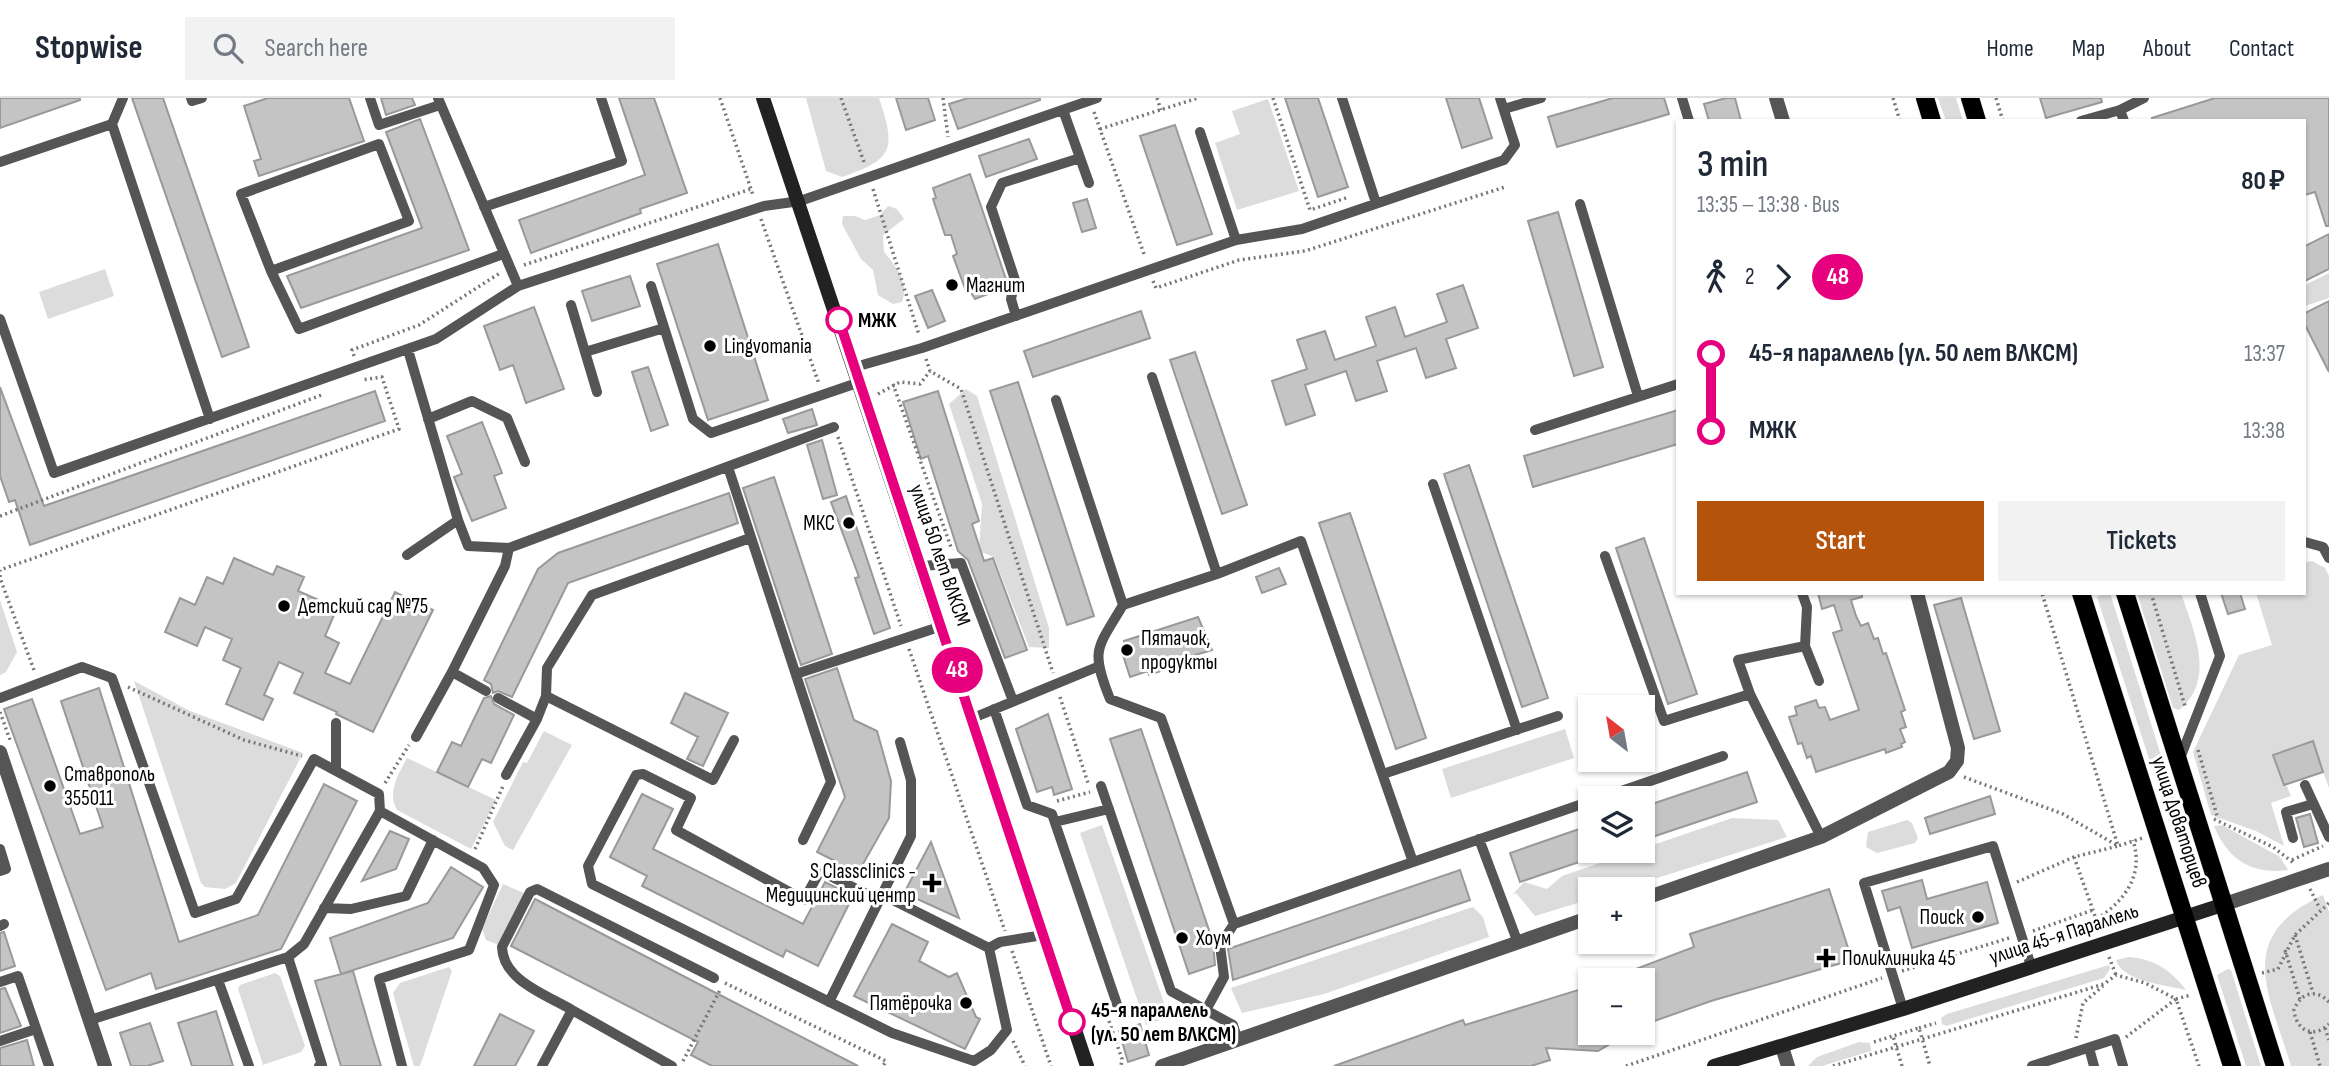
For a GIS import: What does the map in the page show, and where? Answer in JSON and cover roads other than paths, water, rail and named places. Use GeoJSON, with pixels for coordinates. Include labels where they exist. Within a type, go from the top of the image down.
{"type":"FeatureCollection","features":[{"type":"Feature","properties":{"kind":"main road"},"geometry":{"type":"LineString","coordinates":[[1925,98],[1931,119]]}},
{"type":"Feature","properties":{"kind":"main road"},"geometry":{"type":"LineString","coordinates":[[1970,98],[1976,119]]}},
{"type":"Feature","properties":{"kind":"main road","name":"улица Доваторцев"},"geometry":{"type":"LineString","coordinates":[[2082,595],[2232,1066]]}},
{"type":"Feature","properties":{"kind":"main road","name":"улица Доваторцев"},"geometry":{"type":"LineString","coordinates":[[2126,595],[2275,1066]]}},
{"type":"Feature","properties":{"kind":"street","name":"улица 50 лет ВЛКСМ"},"geometry":{"type":"LineString","coordinates":[[764,98],[1087,1066]]}},
{"type":"Feature","properties":{"kind":"street"},"geometry":{"type":"LineString","coordinates":[[1776,98],[1782,119]]}},
{"type":"Feature","properties":{"kind":"street"},"geometry":{"type":"LineString","coordinates":[[1655,895],[1821,837],[1949,772],[1956,761],[1958,748],[1918,595]]}},
{"type":"Feature","properties":{"kind":"street"},"geometry":{"type":"LineString","coordinates":[[0,752],[90,1020],[101,1065]]}},
{"type":"Feature","properties":{"kind":"street"},"geometry":{"type":"LineString","coordinates":[[2225,904],[2329,869]]}},
{"type":"Feature","properties":{"kind":"street","name":"улица 45-я Параллель"},"geometry":{"type":"LineString","coordinates":[[1714,1066],[1903,1009],[2225,904]]}},
{"type":"Feature","properties":{"kind":"street"},"geometry":{"type":"LineString","coordinates":[[1162,1066],[1578,922]]}},
{"type":"Feature","properties":{"kind":"street"},"geometry":{"type":"LineString","coordinates":[[1782,1047],[1788,1066]]}},
{"type":"Feature","properties":{"kind":"lane"},"geometry":{"type":"LineString","coordinates":[[123,98],[112,124],[210,419]]}},
{"type":"Feature","properties":{"kind":"lane"},"geometry":{"type":"LineString","coordinates":[[191,98],[192,101],[202,98]]}},
{"type":"Feature","properties":{"kind":"lane"},"geometry":{"type":"LineString","coordinates":[[370,98],[379,125],[439,101],[518,286]]}},
{"type":"Feature","properties":{"kind":"lane"},"geometry":{"type":"LineString","coordinates":[[484,207],[622,161],[601,98]]}},
{"type":"Feature","properties":{"kind":"lane"},"geometry":{"type":"LineString","coordinates":[[1342,98],[1376,204]]}},
{"type":"Feature","properties":{"kind":"lane"},"geometry":{"type":"LineString","coordinates":[[855,367],[922,348],[1236,240],[1303,229],[1504,160],[1515,145],[1500,98]]}},
{"type":"Feature","properties":{"kind":"lane"},"geometry":{"type":"LineString","coordinates":[[1504,109],[1541,98]]}},
{"type":"Feature","properties":{"kind":"lane"},"geometry":{"type":"LineString","coordinates":[[1682,98],[1688,119]]}},
{"type":"Feature","properties":{"kind":"lane"},"geometry":{"type":"LineString","coordinates":[[0,319],[54,473],[436,339],[518,286],[757,208],[800,201],[1092,99]]}},
{"type":"Feature","properties":{"kind":"lane"},"geometry":{"type":"LineString","coordinates":[[2097,119],[2122,116],[2147,99]]}},
{"type":"Feature","properties":{"kind":"lane"},"geometry":{"type":"LineString","coordinates":[[1063,110],[1089,183]]}},
{"type":"Feature","properties":{"kind":"lane"},"geometry":{"type":"LineString","coordinates":[[0,162],[112,124]]}},
{"type":"Feature","properties":{"kind":"lane"},"geometry":{"type":"LineString","coordinates":[[1200,132],[1236,240]]}},
{"type":"Feature","properties":{"kind":"lane"},"geometry":{"type":"LineString","coordinates":[[271,271],[409,220],[379,144],[241,194],[271,271],[299,329],[503,254]]}},
{"type":"Feature","properties":{"kind":"lane"},"geometry":{"type":"LineString","coordinates":[[1016,316],[1011,299],[1015,280],[991,207],[1002,183],[1080,158]]}},
{"type":"Feature","properties":{"kind":"lane"},"geometry":{"type":"LineString","coordinates":[[1580,204],[1638,396]]}},
{"type":"Feature","properties":{"kind":"lane"},"geometry":{"type":"LineString","coordinates":[[651,286],[693,419],[711,433],[860,382]]}},
{"type":"Feature","properties":{"kind":"lane"},"geometry":{"type":"LineString","coordinates":[[571,305],[597,392]]}},
{"type":"Feature","properties":{"kind":"lane"},"geometry":{"type":"LineString","coordinates":[[585,352],[664,328]]}},
{"type":"Feature","properties":{"kind":"lane"},"geometry":{"type":"LineString","coordinates":[[408,350],[468,546],[509,548],[834,427]]}},
{"type":"Feature","properties":{"kind":"lane"},"geometry":{"type":"LineString","coordinates":[[1152,377],[1217,574]]}},
{"type":"Feature","properties":{"kind":"lane"},"geometry":{"type":"LineString","coordinates":[[1535,430],[1676,385]]}},
{"type":"Feature","properties":{"kind":"lane"},"geometry":{"type":"LineString","coordinates":[[1056,400],[1123,606]]}},
{"type":"Feature","properties":{"kind":"lane"},"geometry":{"type":"LineString","coordinates":[[428,419],[472,401],[507,418],[525,462]]}},
{"type":"Feature","properties":{"kind":"lane"},"geometry":{"type":"LineString","coordinates":[[729,467],[831,782],[803,840]]}},
{"type":"Feature","properties":{"kind":"lane"},"geometry":{"type":"LineString","coordinates":[[1433,484],[1517,730]]}},
{"type":"Feature","properties":{"kind":"lane"},"geometry":{"type":"LineString","coordinates":[[407,555],[458,520]]}},
{"type":"Feature","properties":{"kind":"lane"},"geometry":{"type":"LineString","coordinates":[[506,775],[537,719],[546,695],[547,668],[592,595],[750,538]]}},
{"type":"Feature","properties":{"kind":"lane"},"geometry":{"type":"LineString","coordinates":[[1234,924],[1161,718],[1110,699],[1097,667],[1099,646],[1123,606],[1217,574],[1301,541],[1413,862]]}},
{"type":"Feature","properties":{"kind":"lane"},"geometry":{"type":"LineString","coordinates":[[2306,542],[2326,546],[2329,558]]}},
{"type":"Feature","properties":{"kind":"lane"},"geometry":{"type":"LineString","coordinates":[[416,737],[505,566],[509,548]]}},
{"type":"Feature","properties":{"kind":"lane"},"geometry":{"type":"LineString","coordinates":[[1605,556],[1664,721],[1750,694]]}},
{"type":"Feature","properties":{"kind":"lane"},"geometry":{"type":"LineString","coordinates":[[922,566],[961,563],[1013,701]]}},
{"type":"Feature","properties":{"kind":"lane"},"geometry":{"type":"LineString","coordinates":[[1803,595],[1807,607],[1805,646],[1819,681]]}},
{"type":"Feature","properties":{"kind":"lane"},"geometry":{"type":"LineString","coordinates":[[2179,762],[2221,656],[2201,595]]}},
{"type":"Feature","properties":{"kind":"lane"},"geometry":{"type":"LineString","coordinates":[[796,674],[942,626]]}},
{"type":"Feature","properties":{"kind":"lane"},"geometry":{"type":"LineString","coordinates":[[1805,646],[1738,660],[1750,694],[1821,837]]}},
{"type":"Feature","properties":{"kind":"lane"},"geometry":{"type":"LineString","coordinates":[[0,698],[82,667],[112,678],[195,912],[236,898],[314,759],[379,794],[380,811],[304,944],[288,957],[90,1020]]}},
{"type":"Feature","properties":{"kind":"lane"},"geometry":{"type":"LineString","coordinates":[[973,718],[1097,667]]}},
{"type":"Feature","properties":{"kind":"lane"},"geometry":{"type":"LineString","coordinates":[[452,672],[486,691]]}},
{"type":"Feature","properties":{"kind":"lane"},"geometry":{"type":"LineString","coordinates":[[546,695],[713,780],[734,740]]}},
{"type":"Feature","properties":{"kind":"lane"},"geometry":{"type":"LineString","coordinates":[[498,698],[537,719]]}},
{"type":"Feature","properties":{"kind":"lane"},"geometry":{"type":"LineString","coordinates":[[994,709],[1027,805],[1052,814],[1120,1013]]}},
{"type":"Feature","properties":{"kind":"lane"},"geometry":{"type":"LineString","coordinates":[[1382,774],[1558,716]]}},
{"type":"Feature","properties":{"kind":"lane"},"geometry":{"type":"LineString","coordinates":[[336,723],[336,770]]}},
{"type":"Feature","properties":{"kind":"lane"},"geometry":{"type":"LineString","coordinates":[[829,1002],[911,836],[911,780],[900,742]]}},
{"type":"Feature","properties":{"kind":"lane"},"geometry":{"type":"LineString","coordinates":[[1637,786],[1723,757]]}},
{"type":"Feature","properties":{"kind":"lane"},"geometry":{"type":"LineString","coordinates":[[989,948],[1007,1030],[991,1050],[973,1063],[892,1032],[592,884],[588,866],[636,775],[643,774],[691,798],[676,830],[804,900],[820,871],[878,900],[887,897],[989,948],[1008,941],[1043,935]]}},
{"type":"Feature","properties":{"kind":"lane"},"geometry":{"type":"LineString","coordinates":[[2305,785],[2328,835]]}},
{"type":"Feature","properties":{"kind":"lane"},"geometry":{"type":"LineString","coordinates":[[1101,786],[1171,991],[1233,1025],[1238,1041]]}},
{"type":"Feature","properties":{"kind":"lane"},"geometry":{"type":"LineString","coordinates":[[2293,838],[2286,812],[2313,804]]}},
{"type":"Feature","properties":{"kind":"lane"},"geometry":{"type":"LineString","coordinates":[[1206,1010],[1224,977],[1220,945],[1234,924],[1578,805]]}},
{"type":"Feature","properties":{"kind":"lane"},"geometry":{"type":"LineString","coordinates":[[1055,822],[1109,809]]}},
{"type":"Feature","properties":{"kind":"lane"},"geometry":{"type":"LineString","coordinates":[[380,811],[483,868],[494,885],[469,950],[379,979],[402,1066]]}},
{"type":"Feature","properties":{"kind":"lane"},"geometry":{"type":"LineString","coordinates":[[1479,839],[1518,943]]}},
{"type":"Feature","properties":{"kind":"lane"},"geometry":{"type":"LineString","coordinates":[[324,908],[351,909],[406,896],[433,840]]}},
{"type":"Feature","properties":{"kind":"lane"},"geometry":{"type":"LineString","coordinates":[[1903,1009],[1864,883],[1993,846],[2031,966]]}},
{"type":"Feature","properties":{"kind":"lane"},"geometry":{"type":"LineString","coordinates":[[0,849],[6,869],[0,871]]}},
{"type":"Feature","properties":{"kind":"lane"},"geometry":{"type":"LineString","coordinates":[[672,1066],[510,973],[502,955],[502,947],[530,892],[537,889],[719,981]]}},
{"type":"Feature","properties":{"kind":"lane"},"geometry":{"type":"LineString","coordinates":[[288,957],[322,1065],[319,1066]]}},
{"type":"Feature","properties":{"kind":"lane"},"geometry":{"type":"LineString","coordinates":[[0,982],[19,976],[49,1066]]}},
{"type":"Feature","properties":{"kind":"lane"},"geometry":{"type":"LineString","coordinates":[[218,980],[249,1066]]}},
{"type":"Feature","properties":{"kind":"lane"},"geometry":{"type":"LineString","coordinates":[[542,1066],[572,1010]]}},
{"type":"Feature","properties":{"kind":"lane"},"geometry":{"type":"LineString","coordinates":[[0,1041],[36,1029]]}},
{"type":"Feature","properties":{"kind":"lane"},"geometry":{"type":"LineString","coordinates":[[2032,1066],[2046,1064],[2115,1039],[2123,1066]]}},
{"type":"Feature","properties":{"kind":"lane"},"geometry":{"type":"LineString","coordinates":[[2089,1048],[2094,1066]]}},
{"type":"Feature","properties":{"kind":"place","name":"Магнит"},"geometry":{"type":"Point","coordinates":[952,285]}},
{"type":"Feature","properties":{"kind":"place","name":"МЖК"},"geometry":{"type":"Point","coordinates":[839,320]}},
{"type":"Feature","properties":{"kind":"place","name":"Lingvomania"},"geometry":{"type":"Point","coordinates":[710,346]}},
{"type":"Feature","properties":{"kind":"place","name":"МКС"},"geometry":{"type":"Point","coordinates":[849,523]}},
{"type":"Feature","properties":{"kind":"place","name":"Детский сад №75"},"geometry":{"type":"Point","coordinates":[284,606]}},
{"type":"Feature","properties":{"kind":"place","name":"Пятачок, продукты"},"geometry":{"type":"Point","coordinates":[1127,650]}},
{"type":"Feature","properties":{"kind":"place","name":"Ставрополь 355011"},"geometry":{"type":"Point","coordinates":[50,786]}},
{"type":"Feature","properties":{"kind":"place","name":"S Classclinics - Медицинский центр"},"geometry":{"type":"Point","coordinates":[932,883]}},
{"type":"Feature","properties":{"kind":"place","name":"Поиск"},"geometry":{"type":"Point","coordinates":[1978,917]}},
{"type":"Feature","properties":{"kind":"place","name":"Хоум"},"geometry":{"type":"Point","coordinates":[1182,938]}},
{"type":"Feature","properties":{"kind":"place","name":"Поликлиника 45"},"geometry":{"type":"Point","coordinates":[1826,958]}},
{"type":"Feature","properties":{"kind":"place","name":"Пятёрочка"},"geometry":{"type":"Point","coordinates":[966,1003]}},
{"type":"Feature","properties":{"kind":"place","name":"45-я параллель (ул. 50 лет ВЛКСМ)"},"geometry":{"type":"Point","coordinates":[1072,1022]}}]}
